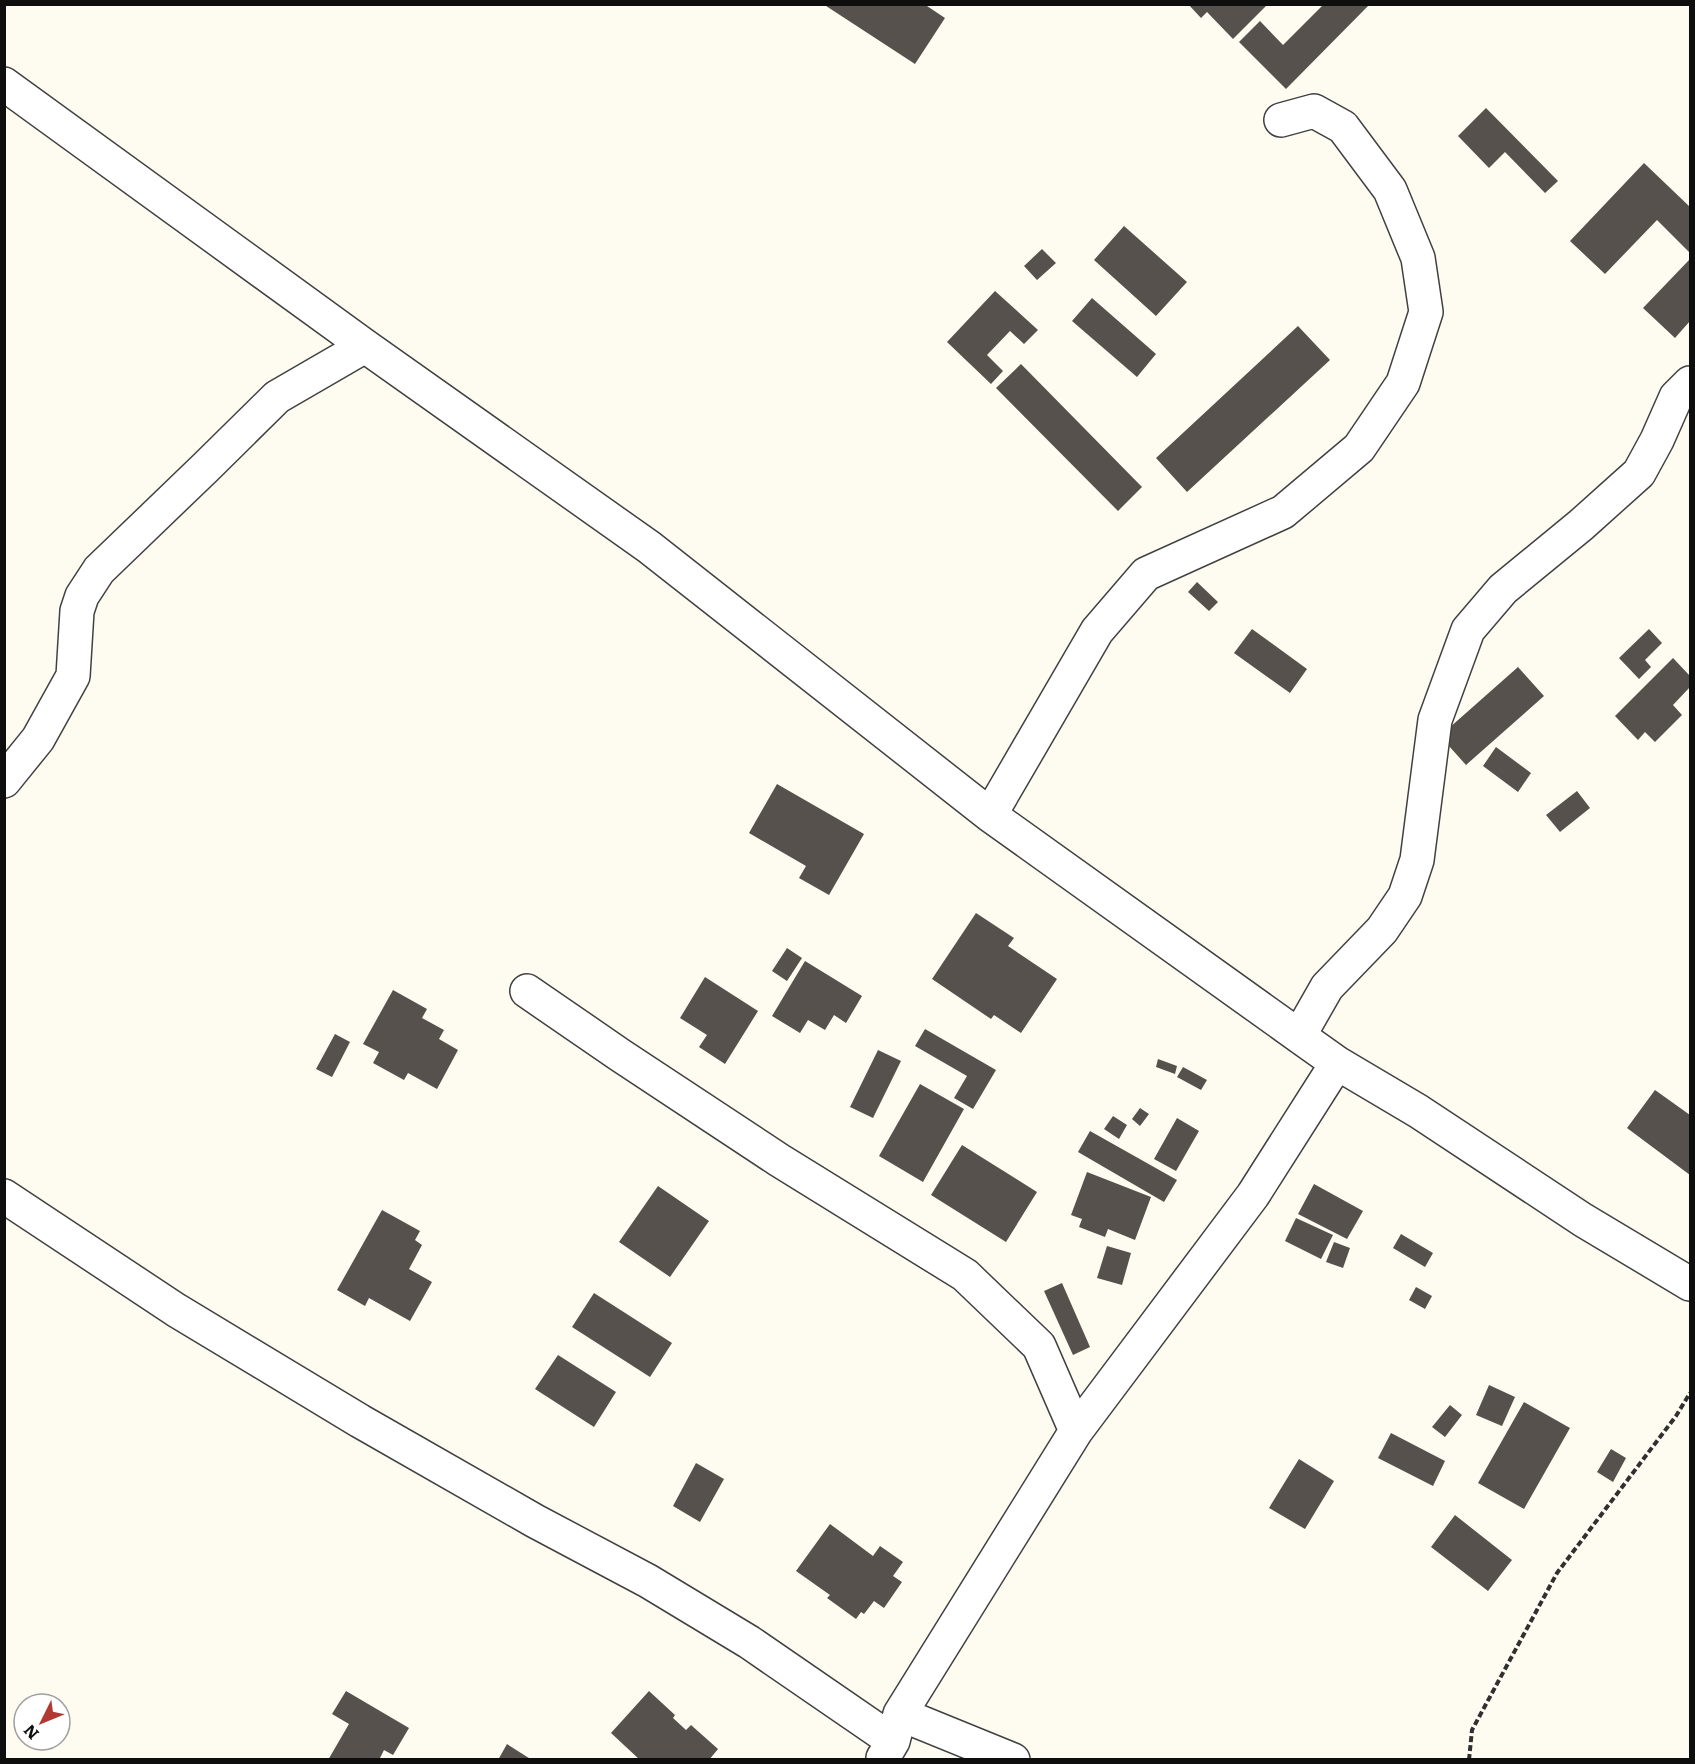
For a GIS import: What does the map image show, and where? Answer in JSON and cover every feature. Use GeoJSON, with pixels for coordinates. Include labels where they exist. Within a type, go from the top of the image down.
{"type":"FeatureCollection","features":[{"type":"Feature","properties":{"kind":"street"},"geometry":{"type":"LineString","coordinates":[[4,84],[365,346],[649,547],[990,815],[1299,1036],[1337,1063],[1418,1111],[1583,1220],[1690,1284]]}},
{"type":"Feature","properties":{"kind":"street"},"geometry":{"type":"LineString","coordinates":[[990,815],[1096,631],[1146,574],[1283,512],[1359,448],[1403,383],[1426,312],[1418,258],[1390,190],[1343,127],[1314,111],[1281,120]]}},
{"type":"Feature","properties":{"kind":"street"},"geometry":{"type":"LineString","coordinates":[[4,781],[38,739],[73,676],[77,611],[82,596],[99,570],[277,397],[365,346]]}},
{"type":"Feature","properties":{"kind":"street"},"geometry":{"type":"LineString","coordinates":[[1299,1036],[1327,987],[1382,930],[1405,896],[1417,860],[1435,720],[1468,630],[1503,589],[1581,525],[1639,473],[1676,397],[1690,383]]}},
{"type":"Feature","properties":{"kind":"street"},"geometry":{"type":"LineString","coordinates":[[527,991],[779,1160],[965,1275],[1039,1346],[1076,1431]]}},
{"type":"Feature","properties":{"kind":"street"},"geometry":{"type":"LineString","coordinates":[[891,1738],[1076,1431],[1253,1195],[1337,1063]]}},
{"type":"Feature","properties":{"kind":"street"},"geometry":{"type":"LineString","coordinates":[[4,1196],[176,1310],[360,1421],[535,1521],[648,1581],[749,1642],[891,1738],[1013,1760]]}},
{"type":"Feature","properties":{"kind":"path"},"geometry":{"type":"LineString","coordinates":[[1469,1760],[1472,1730],[1557,1573],[1676,1416],[1690,1393]]}},
{"type":"Feature","properties":{"kind":"building"},"geometry":{"type":"Polygon","coordinates":[[[823,4],[924,4],[945,18],[915,64],[823,4]]]}},
{"type":"Feature","properties":{"kind":"building"},"geometry":{"type":"Polygon","coordinates":[[[1188,4],[1268,4],[1233,39],[1207,12],[1201,18],[1188,4]]]}},
{"type":"Feature","properties":{"kind":"building"},"geometry":{"type":"Polygon","coordinates":[[[1324,4],[1370,4],[1286,89],[1239,42],[1260,21],[1283,45],[1324,4]]]}},
{"type":"Feature","properties":{"kind":"building"},"geometry":{"type":"Polygon","coordinates":[[[1486,108],[1558,181],[1545,193],[1505,152],[1489,168],[1458,136],[1486,108]]]}},
{"type":"Feature","properties":{"kind":"building"},"geometry":{"type":"Polygon","coordinates":[[[1644,163],[1690,207],[1690,253],[1657,220],[1605,274],[1570,241],[1644,163]]]}},
{"type":"Feature","properties":{"kind":"building"},"geometry":{"type":"Polygon","coordinates":[[[1124,226],[1187,282],[1156,316],[1094,260],[1124,226]]]}},
{"type":"Feature","properties":{"kind":"building"},"geometry":{"type":"Polygon","coordinates":[[[1042,249],[1056,263],[1037,280],[1024,266],[1042,249]]]}},
{"type":"Feature","properties":{"kind":"building"},"geometry":{"type":"Polygon","coordinates":[[[1690,259],[1690,321],[1675,338],[1643,308],[1690,259]]]}},
{"type":"Feature","properties":{"kind":"building"},"geometry":{"type":"Polygon","coordinates":[[[995,291],[1038,330],[1024,344],[1010,331],[987,355],[1003,371],[991,384],[947,342],[995,291]]]}},
{"type":"Feature","properties":{"kind":"building"},"geometry":{"type":"Polygon","coordinates":[[[1092,298],[1156,354],[1137,377],[1072,321],[1092,298]]]}},
{"type":"Feature","properties":{"kind":"building"},"geometry":{"type":"Polygon","coordinates":[[[1298,326],[1330,360],[1187,492],[1156,458],[1298,326]]]}},
{"type":"Feature","properties":{"kind":"building"},"geometry":{"type":"Polygon","coordinates":[[[1021,364],[1142,487],[1118,511],[996,388],[1021,364]]]}},
{"type":"Feature","properties":{"kind":"building"},"geometry":{"type":"Polygon","coordinates":[[[1197,582],[1218,602],[1209,611],[1188,592],[1197,582]]]}},
{"type":"Feature","properties":{"kind":"building"},"geometry":{"type":"Polygon","coordinates":[[[1252,629],[1307,669],[1290,693],[1234,653],[1252,629]]]}},
{"type":"Feature","properties":{"kind":"building"},"geometry":{"type":"Polygon","coordinates":[[[1649,629],[1662,643],[1645,660],[1651,667],[1639,679],[1619,658],[1649,629]]]}},
{"type":"Feature","properties":{"kind":"building"},"geometry":{"type":"Polygon","coordinates":[[[1673,658],[1690,676],[1690,687],[1673,705],[1682,715],[1655,742],[1645,732],[1638,740],[1615,716],[1673,658]]]}},
{"type":"Feature","properties":{"kind":"building"},"geometry":{"type":"Polygon","coordinates":[[[1518,667],[1544,696],[1466,765],[1440,736],[1518,667]]]}},
{"type":"Feature","properties":{"kind":"building"},"geometry":{"type":"Polygon","coordinates":[[[1496,747],[1531,773],[1518,792],[1483,766],[1496,747]]]}},
{"type":"Feature","properties":{"kind":"building"},"geometry":{"type":"Polygon","coordinates":[[[777,784],[864,834],[829,895],[799,878],[806,866],[749,833],[777,784]]]}},
{"type":"Feature","properties":{"kind":"building"},"geometry":{"type":"Polygon","coordinates":[[[1577,791],[1590,808],[1560,832],[1546,815],[1577,791]]]}},
{"type":"Feature","properties":{"kind":"building"},"geometry":{"type":"Polygon","coordinates":[[[976,913],[1014,938],[1008,946],[1057,979],[1021,1033],[994,1015],[991,1019],[932,979],[976,913]]]}},
{"type":"Feature","properties":{"kind":"building"},"geometry":{"type":"Polygon","coordinates":[[[787,948],[802,958],[787,981],[772,971],[787,948]]]}},
{"type":"Feature","properties":{"kind":"building"},"geometry":{"type":"Polygon","coordinates":[[[805,961],[862,996],[846,1023],[834,1015],[825,1030],[808,1020],[800,1033],[772,1016],[805,961]]]}},
{"type":"Feature","properties":{"kind":"building"},"geometry":{"type":"Polygon","coordinates":[[[705,977],[758,1011],[725,1064],[699,1047],[707,1035],[680,1018],[705,977]]]}},
{"type":"Feature","properties":{"kind":"building"},"geometry":{"type":"Polygon","coordinates":[[[393,990],[427,1009],[422,1018],[444,1030],[439,1039],[458,1050],[437,1089],[408,1073],[404,1080],[373,1063],[379,1052],[363,1044],[393,990]]]}},
{"type":"Feature","properties":{"kind":"building"},"geometry":{"type":"Polygon","coordinates":[[[925,1029],[996,1070],[973,1109],[954,1098],[967,1076],[915,1046],[925,1029]]]}},
{"type":"Feature","properties":{"kind":"building"},"geometry":{"type":"Polygon","coordinates":[[[335,1034],[350,1042],[332,1077],[316,1069],[335,1034]]]}},
{"type":"Feature","properties":{"kind":"building"},"geometry":{"type":"Polygon","coordinates":[[[878,1050],[901,1061],[873,1118],[850,1107],[878,1050]]]}},
{"type":"Feature","properties":{"kind":"building"},"geometry":{"type":"Polygon","coordinates":[[[1158,1059],[1177,1066],[1175,1074],[1156,1067],[1158,1059]]]}},
{"type":"Feature","properties":{"kind":"building"},"geometry":{"type":"Polygon","coordinates":[[[1183,1067],[1207,1080],[1201,1090],[1177,1077],[1183,1067]]]}},
{"type":"Feature","properties":{"kind":"building"},"geometry":{"type":"Polygon","coordinates":[[[920,1084],[964,1109],[923,1182],[879,1156],[920,1084]]]}},
{"type":"Feature","properties":{"kind":"building"},"geometry":{"type":"Polygon","coordinates":[[[1655,1090],[1690,1115],[1690,1175],[1627,1128],[1655,1090]]]}},
{"type":"Feature","properties":{"kind":"building"},"geometry":{"type":"Polygon","coordinates":[[[1140,1108],[1149,1114],[1140,1126],[1132,1119],[1140,1108]]]}},
{"type":"Feature","properties":{"kind":"building"},"geometry":{"type":"Polygon","coordinates":[[[1113,1116],[1127,1125],[1119,1139],[1104,1129],[1113,1116]]]}},
{"type":"Feature","properties":{"kind":"building"},"geometry":{"type":"Polygon","coordinates":[[[1177,1118],[1199,1131],[1176,1171],[1154,1159],[1177,1118]]]}},
{"type":"Feature","properties":{"kind":"building"},"geometry":{"type":"Polygon","coordinates":[[[1090,1131],[1177,1180],[1164,1202],[1078,1152],[1090,1131]]]}},
{"type":"Feature","properties":{"kind":"building"},"geometry":{"type":"Polygon","coordinates":[[[962,1145],[1037,1192],[1006,1242],[931,1195],[962,1145]]]}},
{"type":"Feature","properties":{"kind":"building"},"geometry":{"type":"Polygon","coordinates":[[[1087,1172],[1151,1197],[1135,1240],[1108,1229],[1105,1237],[1079,1227],[1082,1219],[1071,1215],[1087,1172]]]}},
{"type":"Feature","properties":{"kind":"building"},"geometry":{"type":"Polygon","coordinates":[[[1314,1184],[1363,1211],[1347,1239],[1298,1214],[1314,1184]]]}},
{"type":"Feature","properties":{"kind":"building"},"geometry":{"type":"Polygon","coordinates":[[[658,1186],[709,1221],[670,1277],[619,1242],[658,1186]]]}},
{"type":"Feature","properties":{"kind":"building"},"geometry":{"type":"Polygon","coordinates":[[[382,1210],[420,1231],[415,1240],[422,1245],[409,1269],[432,1282],[410,1321],[369,1298],[365,1306],[337,1290],[382,1210]]]}},
{"type":"Feature","properties":{"kind":"building"},"geometry":{"type":"Polygon","coordinates":[[[1296,1218],[1333,1235],[1321,1259],[1285,1241],[1296,1218]]]}},
{"type":"Feature","properties":{"kind":"building"},"geometry":{"type":"Polygon","coordinates":[[[1401,1234],[1433,1253],[1425,1267],[1393,1248],[1401,1234]]]}},
{"type":"Feature","properties":{"kind":"building"},"geometry":{"type":"Polygon","coordinates":[[[1334,1242],[1350,1248],[1343,1268],[1326,1262],[1334,1242]]]}},
{"type":"Feature","properties":{"kind":"building"},"geometry":{"type":"Polygon","coordinates":[[[1107,1246],[1131,1253],[1122,1285],[1097,1278],[1107,1246]]]}},
{"type":"Feature","properties":{"kind":"building"},"geometry":{"type":"Polygon","coordinates":[[[1062,1283],[1090,1347],[1073,1355],[1044,1291],[1062,1283]]]}},
{"type":"Feature","properties":{"kind":"building"},"geometry":{"type":"Polygon","coordinates":[[[1416,1287],[1432,1296],[1425,1309],[1409,1300],[1416,1287]]]}},
{"type":"Feature","properties":{"kind":"building"},"geometry":{"type":"Polygon","coordinates":[[[594,1293],[672,1343],[650,1377],[572,1327],[594,1293]]]}},
{"type":"Feature","properties":{"kind":"building"},"geometry":{"type":"Polygon","coordinates":[[[558,1355],[616,1392],[594,1427],[535,1389],[558,1355]]]}},
{"type":"Feature","properties":{"kind":"building"},"geometry":{"type":"Polygon","coordinates":[[[1489,1385],[1515,1397],[1502,1426],[1476,1415],[1489,1385]]]}},
{"type":"Feature","properties":{"kind":"building"},"geometry":{"type":"Polygon","coordinates":[[[1524,1402],[1570,1428],[1524,1509],[1478,1483],[1524,1402]]]}},
{"type":"Feature","properties":{"kind":"building"},"geometry":{"type":"Polygon","coordinates":[[[1450,1405],[1462,1415],[1445,1437],[1432,1427],[1450,1405]]]}},
{"type":"Feature","properties":{"kind":"building"},"geometry":{"type":"Polygon","coordinates":[[[1391,1433],[1445,1461],[1433,1486],[1378,1458],[1391,1433]]]}},
{"type":"Feature","properties":{"kind":"building"},"geometry":{"type":"Polygon","coordinates":[[[1611,1449],[1626,1458],[1613,1482],[1597,1472],[1611,1449]]]}},
{"type":"Feature","properties":{"kind":"building"},"geometry":{"type":"Polygon","coordinates":[[[1299,1459],[1334,1481],[1305,1529],[1269,1508],[1299,1459]]]}},
{"type":"Feature","properties":{"kind":"building"},"geometry":{"type":"Polygon","coordinates":[[[696,1463],[724,1479],[700,1522],[673,1506],[696,1463]]]}},
{"type":"Feature","properties":{"kind":"building"},"geometry":{"type":"Polygon","coordinates":[[[1455,1515],[1512,1560],[1488,1591],[1431,1547],[1455,1515]]]}},
{"type":"Feature","properties":{"kind":"building"},"geometry":{"type":"Polygon","coordinates":[[[830,1524],[873,1556],[880,1546],[903,1562],[893,1576],[902,1582],[884,1608],[874,1601],[864,1614],[861,1612],[856,1619],[827,1598],[830,1595],[796,1571],[830,1524]]]}},
{"type":"Feature","properties":{"kind":"building"},"geometry":{"type":"Polygon","coordinates":[[[346,1691],[409,1728],[393,1755],[384,1750],[379,1760],[328,1760],[349,1724],[332,1714],[346,1691]]]}},
{"type":"Feature","properties":{"kind":"building"},"geometry":{"type":"Polygon","coordinates":[[[649,1691],[675,1715],[673,1718],[686,1730],[691,1725],[718,1749],[709,1760],[640,1760],[611,1733],[649,1691]]]}},
{"type":"Feature","properties":{"kind":"building"},"geometry":{"type":"Polygon","coordinates":[[[507,1744],[532,1760],[498,1760],[507,1744]]]}}]}
